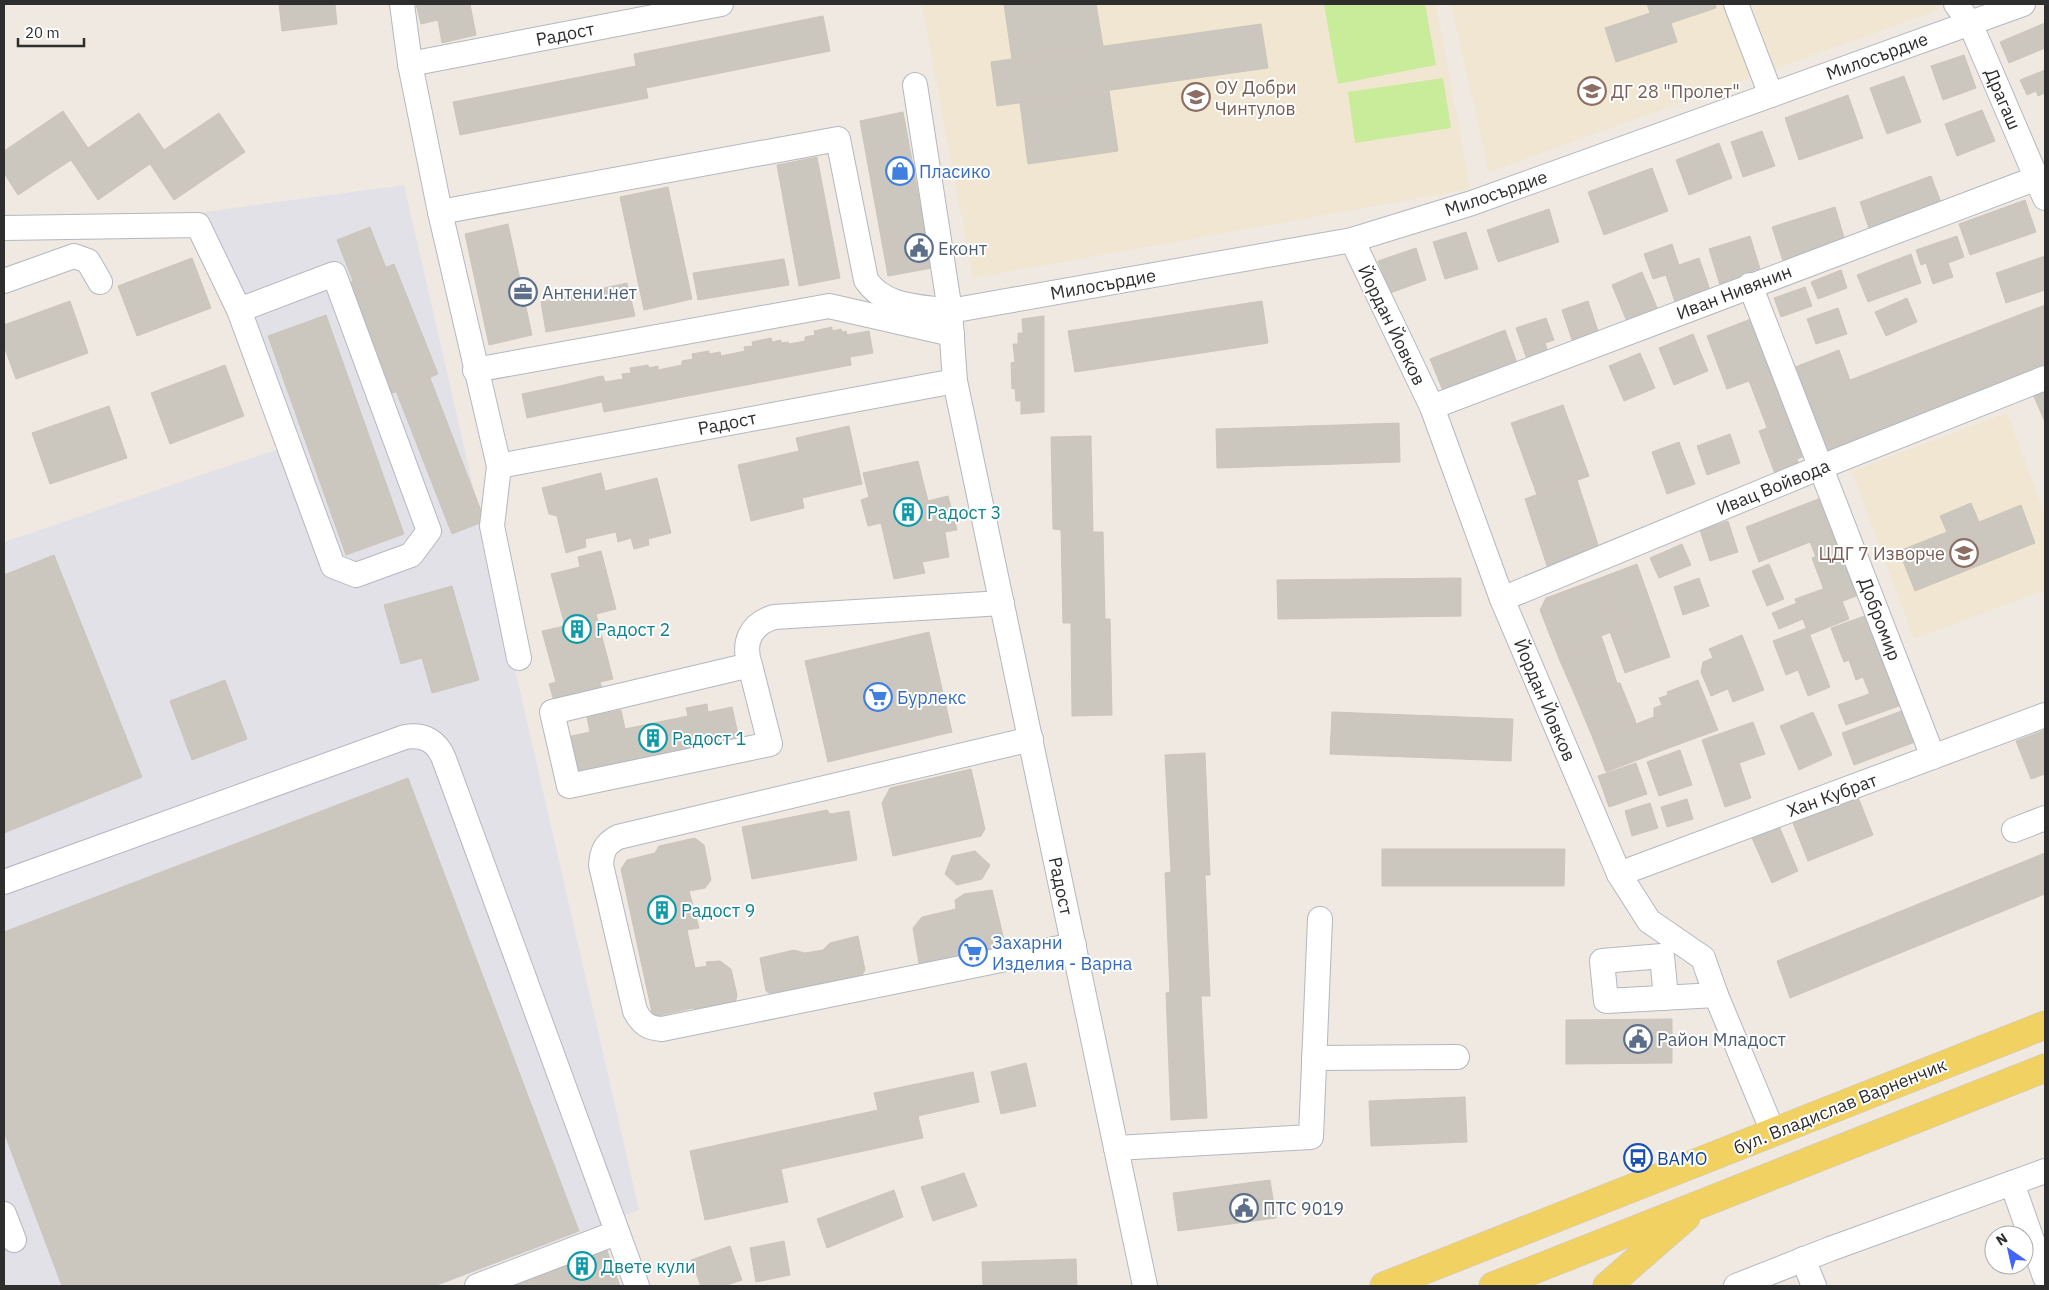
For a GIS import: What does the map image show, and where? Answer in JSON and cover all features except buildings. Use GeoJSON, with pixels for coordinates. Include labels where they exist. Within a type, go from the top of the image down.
{"type":"FeatureCollection","features":[{"type":"Feature","properties":{"kind":"main road","name":"бул. Владислав Варненчик"},"geometry":{"type":"LineString","coordinates":[[1384,1286],[2045,1024]]}},
{"type":"Feature","properties":{"kind":"main road"},"geometry":{"type":"LineString","coordinates":[[1493,1286],[2040,1072]]}},
{"type":"Feature","properties":{"kind":"main road"},"geometry":{"type":"LineString","coordinates":[[1606,1286],[1701,1204]]}},
{"type":"Feature","properties":{"kind":"street"},"geometry":{"type":"LineString","coordinates":[[402,4],[410,64],[440,212],[475,370],[499,466],[492,526],[519,658]]}},
{"type":"Feature","properties":{"kind":"street","name":"Радост"},"geometry":{"type":"LineString","coordinates":[[410,64],[716,4]]}},
{"type":"Feature","properties":{"kind":"street"},"geometry":{"type":"LineString","coordinates":[[1736,4],[1771,94]]}},
{"type":"Feature","properties":{"kind":"street","name":"Драгаш"},"geometry":{"type":"LineString","coordinates":[[1956,4],[1970,23],[2041,188]]}},
{"type":"Feature","properties":{"kind":"street","name":"Милосърдие"},"geometry":{"type":"LineString","coordinates":[[951,322],[1352,240],[1472,203],[2023,4]]}},
{"type":"Feature","properties":{"kind":"street","name":"Радост"},"geometry":{"type":"LineString","coordinates":[[915,85],[951,322],[955,381],[1145,1286]]}},
{"type":"Feature","properties":{"kind":"street"},"geometry":{"type":"LineString","coordinates":[[440,212],[838,138],[866,280],[873,290],[884,298],[951,322]]}},
{"type":"Feature","properties":{"kind":"street","name":"Иван Нивянин"},"geometry":{"type":"LineString","coordinates":[[1432,407],[1750,285],[2041,188]]}},
{"type":"Feature","properties":{"kind":"street"},"geometry":{"type":"LineString","coordinates":[[4,228],[198,225],[239,310],[333,566],[356,575],[411,555],[429,531],[334,274],[239,310]]}},
{"type":"Feature","properties":{"kind":"street","name":"Йордан Йовков"},"geometry":{"type":"LineString","coordinates":[[1352,240],[1432,407],[1502,599],[1619,874],[1649,921],[1703,958],[1716,995],[1773,1132]]}},
{"type":"Feature","properties":{"kind":"street"},"geometry":{"type":"LineString","coordinates":[[4,281],[74,256],[88,261],[100,282]]}},
{"type":"Feature","properties":{"kind":"street","name":"Добромир"},"geometry":{"type":"LineString","coordinates":[[1750,285],[1934,757]]}},
{"type":"Feature","properties":{"kind":"street"},"geometry":{"type":"LineString","coordinates":[[475,370],[829,306],[951,322]]}},
{"type":"Feature","properties":{"kind":"street","name":"Ивац Войвода"},"geometry":{"type":"LineString","coordinates":[[1502,599],[1821,467],[2045,378]]}},
{"type":"Feature","properties":{"kind":"street","name":"Радост"},"geometry":{"type":"LineString","coordinates":[[499,466],[955,381]]}},
{"type":"Feature","properties":{"kind":"street"},"geometry":{"type":"LineString","coordinates":[[750,665],[552,712],[569,786],[770,744],[750,665],[747,656],[749,637],[759,624],[774,617],[1002,602]]}},
{"type":"Feature","properties":{"kind":"street","name":"Хан Кубрат"},"geometry":{"type":"LineString","coordinates":[[1619,874],[2045,716]]}},
{"type":"Feature","properties":{"kind":"street"},"geometry":{"type":"LineString","coordinates":[[4,882],[405,737],[415,736],[434,742],[444,759],[637,1286]]}},
{"type":"Feature","properties":{"kind":"street"},"geometry":{"type":"LineString","coordinates":[[1030,739],[618,837],[608,843],[602,853],[601,865],[635,1012],[640,1022],[650,1028],[662,1029],[1074,945]]}},
{"type":"Feature","properties":{"kind":"street"},"geometry":{"type":"LineString","coordinates":[[2014,830],[2045,818]]}},
{"type":"Feature","properties":{"kind":"street"},"geometry":{"type":"LineString","coordinates":[[1116,1148],[1311,1137],[1320,918]]}},
{"type":"Feature","properties":{"kind":"street"},"geometry":{"type":"LineString","coordinates":[[1666,998],[1716,995]]}},
{"type":"Feature","properties":{"kind":"street"},"geometry":{"type":"LineString","coordinates":[[1314,1058],[1457,1057]]}},
{"type":"Feature","properties":{"kind":"street"},"geometry":{"type":"LineString","coordinates":[[1736,1286],[1803,1259],[2045,1171]]}},
{"type":"Feature","properties":{"kind":"street"},"geometry":{"type":"LineString","coordinates":[[2012,1183],[2045,1277]]}},
{"type":"Feature","properties":{"kind":"street"},"geometry":{"type":"LineString","coordinates":[[4,1214],[14,1240]]}},
{"type":"Feature","properties":{"kind":"street"},"geometry":{"type":"LineString","coordinates":[[477,1286],[616,1233]]}},
{"type":"Feature","properties":{"kind":"street"},"geometry":{"type":"LineString","coordinates":[[1803,1259],[1814,1286]]}},
{"type":"Feature","properties":{"kind":"shaded area","name":"ОУ Добри Чинтулов"},"geometry":{"type":"Polygon","coordinates":[[[922,4],[1436,4],[1470,189],[973,278],[922,4]]]}},
{"type":"Feature","properties":{"kind":"shaded area","name":"ДГ 28 \"Пролет\""},"geometry":{"type":"Polygon","coordinates":[[[1451,4],[1934,4],[1938,10],[1489,172],[1451,4]]]}},
{"type":"Feature","properties":{"kind":"shaded area"},"geometry":{"type":"Polygon","coordinates":[[[404,185],[639,1210],[437,1286],[4,1286],[4,542],[302,441],[205,212],[404,185]]]}},
{"type":"Feature","properties":{"kind":"shaded area","name":"ЦДГ 7 Изворче"},"geometry":{"type":"Polygon","coordinates":[[[2007,413],[2045,516],[2045,590],[1914,639],[1852,471],[2007,413]]]}},
{"type":"Feature","properties":{"kind":"green space"},"geometry":{"type":"Polygon","coordinates":[[[1324,4],[1425,4],[1436,65],[1338,84],[1324,4]]]}},
{"type":"Feature","properties":{"kind":"green space"},"geometry":{"type":"Polygon","coordinates":[[[1443,78],[1451,128],[1355,143],[1348,92],[1443,78]]]}},
{"type":"Feature","properties":{"kind":"place","name":"ДГ 28 \"Пролет\""},"geometry":{"type":"Point","coordinates":[1592,91]}},
{"type":"Feature","properties":{"kind":"place","name":"ОУ Добри Чинтулов"},"geometry":{"type":"Point","coordinates":[1196,97]}},
{"type":"Feature","properties":{"kind":"place","name":"Пласико"},"geometry":{"type":"Point","coordinates":[900,171]}},
{"type":"Feature","properties":{"kind":"place","name":"Еконт"},"geometry":{"type":"Point","coordinates":[919,248]}},
{"type":"Feature","properties":{"kind":"place","name":"Антени.нет"},"geometry":{"type":"Point","coordinates":[523,292]}},
{"type":"Feature","properties":{"kind":"place","name":"Радост 3"},"geometry":{"type":"Point","coordinates":[908,512]}},
{"type":"Feature","properties":{"kind":"place","name":"ЦДГ 7 Изворче"},"geometry":{"type":"Point","coordinates":[1964,553]}},
{"type":"Feature","properties":{"kind":"place","name":"Радост 2"},"geometry":{"type":"Point","coordinates":[577,629]}},
{"type":"Feature","properties":{"kind":"place","name":"Бурлекс"},"geometry":{"type":"Point","coordinates":[878,697]}},
{"type":"Feature","properties":{"kind":"place","name":"Радост 1"},"geometry":{"type":"Point","coordinates":[653,738]}},
{"type":"Feature","properties":{"kind":"place","name":"Радост 9"},"geometry":{"type":"Point","coordinates":[662,910]}},
{"type":"Feature","properties":{"kind":"place","name":"Захарни Изделия - Варна"},"geometry":{"type":"Point","coordinates":[973,952]}},
{"type":"Feature","properties":{"kind":"place","name":"Район Младост"},"geometry":{"type":"Point","coordinates":[1638,1039]}},
{"type":"Feature","properties":{"kind":"place","name":"ВАМО"},"geometry":{"type":"Point","coordinates":[1638,1158]}},
{"type":"Feature","properties":{"kind":"place","name":"ПТС 9019"},"geometry":{"type":"Point","coordinates":[1244,1208]}},
{"type":"Feature","properties":{"kind":"place","name":"Двете кули"},"geometry":{"type":"Point","coordinates":[582,1266]}}]}
